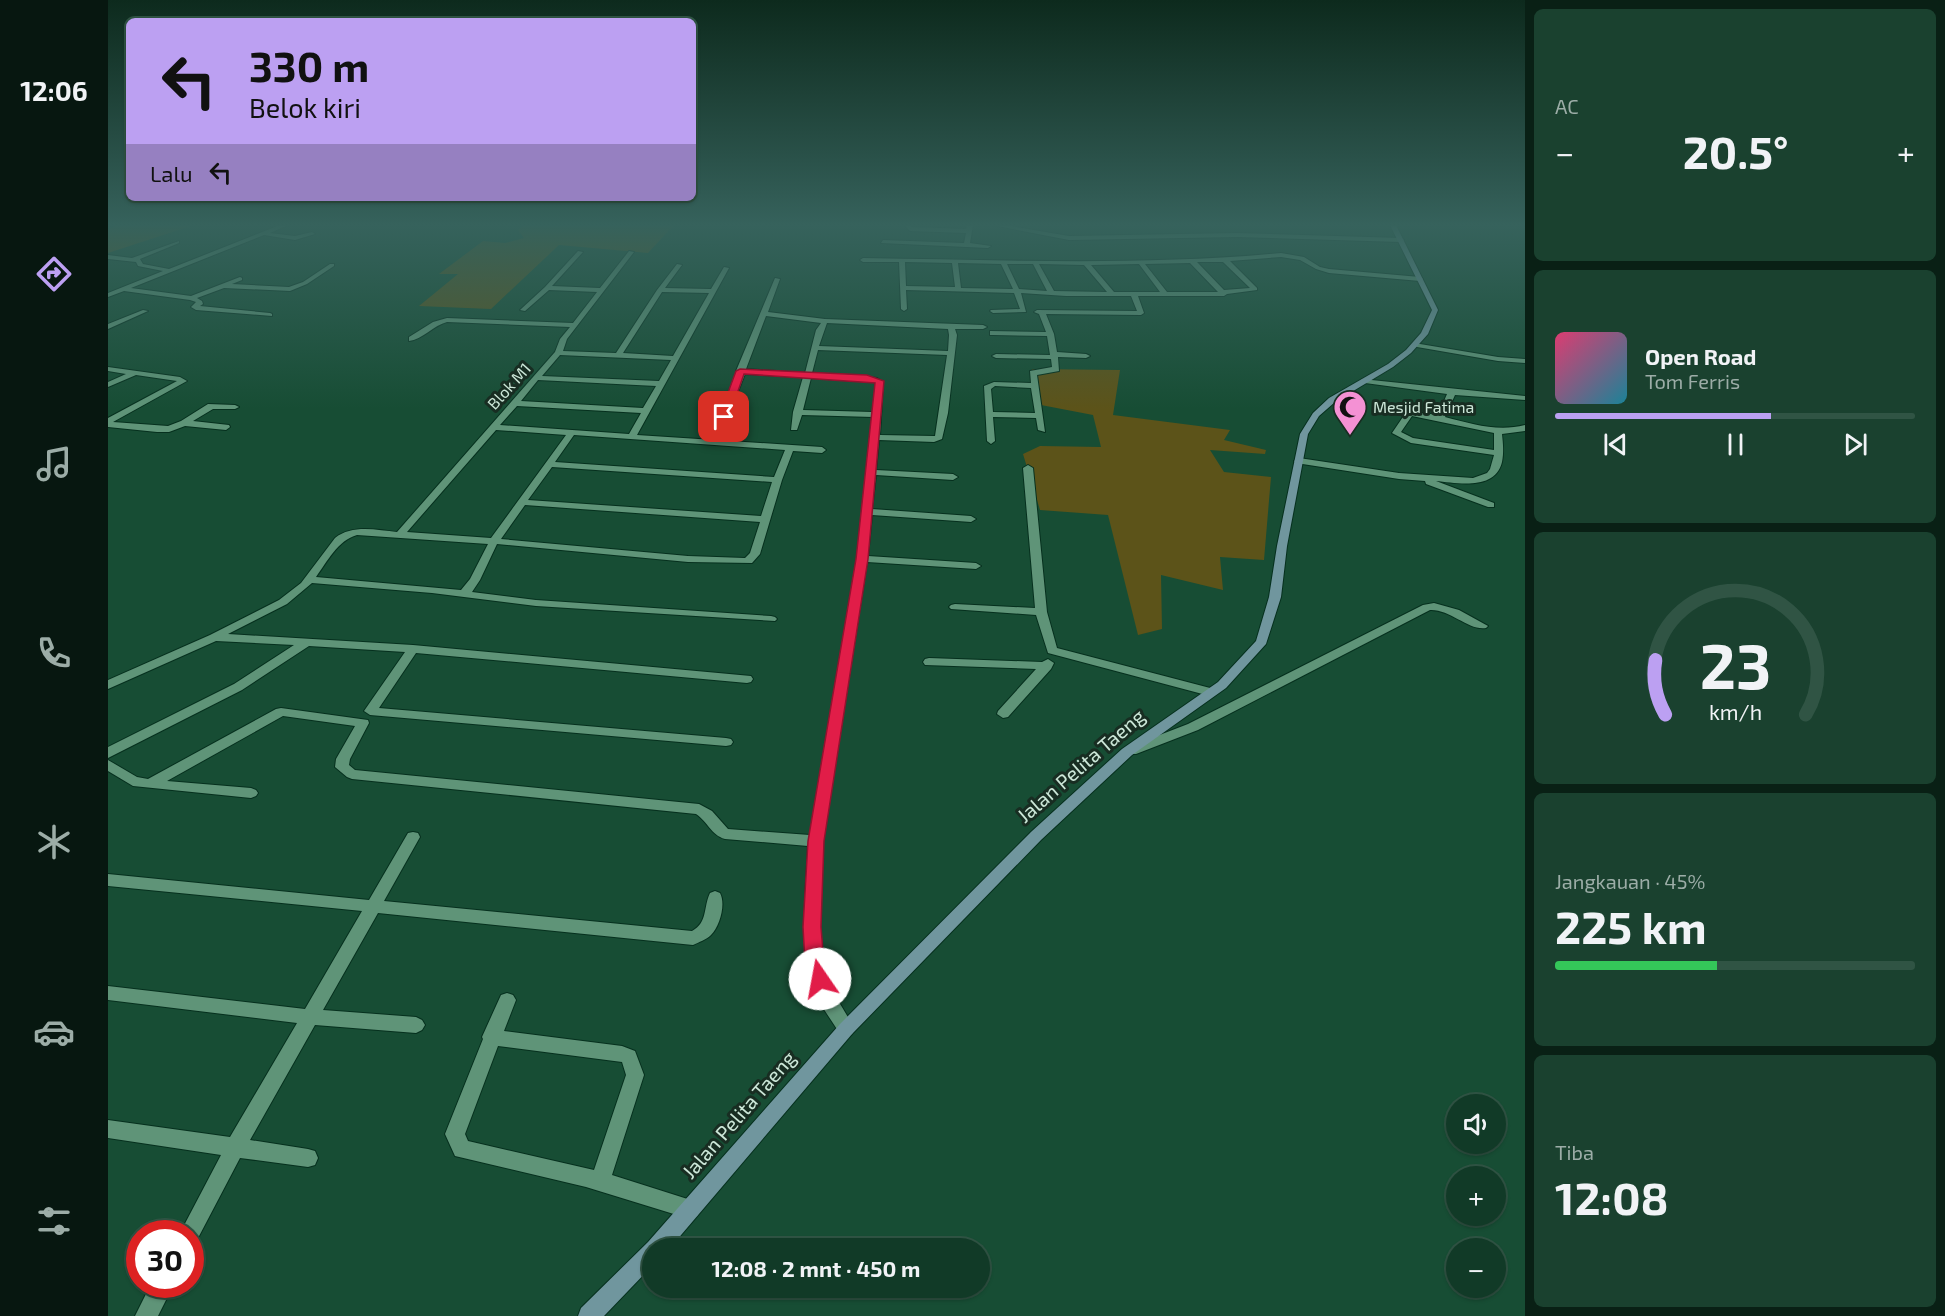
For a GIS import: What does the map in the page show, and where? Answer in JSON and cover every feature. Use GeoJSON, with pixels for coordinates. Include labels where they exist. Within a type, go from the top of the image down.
{"type":"FeatureCollection","features":[{"type":"Feature","properties":{"kind":"street"},"geometry":{"type":"LineString","coordinates":[[108,295],[129,286]]}},
{"type":"Feature","properties":{"kind":"street"},"geometry":{"type":"LineString","coordinates":[[192,298],[224,286]]}},
{"type":"Feature","properties":{"kind":"street"},"geometry":{"type":"LineString","coordinates":[[234,286],[290,289],[296,286]]}},
{"type":"Feature","properties":{"kind":"street","name":"Blok M1"},"geometry":{"type":"LineString","coordinates":[[400,534],[538,378],[558,353],[574,325],[605,286]]}},
{"type":"Feature","properties":{"kind":"street"},"geometry":{"type":"LineString","coordinates":[[618,356],[663,286]]}},
{"type":"Feature","properties":{"kind":"street"},"geometry":{"type":"LineString","coordinates":[[632,436],[716,286]]}},
{"type":"Feature","properties":{"kind":"street"},"geometry":{"type":"LineString","coordinates":[[724,417],[756,329],[765,314],[774,286]]}},
{"type":"Feature","properties":{"kind":"street"},"geometry":{"type":"LineString","coordinates":[[1015,286],[1024,311]]}},
{"type":"Feature","properties":{"kind":"street"},"geometry":{"type":"LineString","coordinates":[[1048,286],[1051,292]]}},
{"type":"Feature","properties":{"kind":"street"},"geometry":{"type":"LineString","coordinates":[[1106,286],[1112,294]]}},
{"type":"Feature","properties":{"kind":"street"},"geometry":{"type":"LineString","coordinates":[[1159,286],[1165,294]]}},
{"type":"Feature","properties":{"kind":"street"},"geometry":{"type":"LineString","coordinates":[[1217,286],[1222,291],[1255,289],[1252,286]]}},
{"type":"Feature","properties":{"kind":"street","name":"Jalan Pelita Taeng"},"geometry":{"type":"LineString","coordinates":[[665,1238],[846,1029],[1036,836],[1127,752],[1222,685],[1262,642],[1275,597],[1282,546],[1304,434],[1310,421],[1322,407],[1398,361],[1418,345],[1431,324],[1435,310],[1424,286]]}},
{"type":"Feature","properties":{"kind":"street"},"geometry":{"type":"LineString","coordinates":[[523,310],[547,288],[602,290]]}},
{"type":"Feature","properties":{"kind":"street"},"geometry":{"type":"LineString","coordinates":[[904,309],[902,288],[1112,294],[1219,295],[1224,294],[1222,291]]}},
{"type":"Feature","properties":{"kind":"street"},"geometry":{"type":"LineString","coordinates":[[123,289],[192,298],[200,301],[194,307],[196,308],[270,315]]}},
{"type":"Feature","properties":{"kind":"street"},"geometry":{"type":"LineString","coordinates":[[660,290],[713,291]]}},
{"type":"Feature","properties":{"kind":"street"},"geometry":{"type":"LineString","coordinates":[[993,311],[1141,313],[1134,294]]}},
{"type":"Feature","properties":{"kind":"street"},"geometry":{"type":"LineString","coordinates":[[108,327],[145,311]]}},
{"type":"Feature","properties":{"kind":"street"},"geometry":{"type":"LineString","coordinates":[[1042,312],[1055,356],[1055,369],[1033,372],[1042,430]]}},
{"type":"Feature","properties":{"kind":"street"},"geometry":{"type":"LineString","coordinates":[[765,314],[825,321],[983,327]]}},
{"type":"Feature","properties":{"kind":"street"},"geometry":{"type":"LineString","coordinates":[[412,339],[435,323],[447,320],[574,325]]}},
{"type":"Feature","properties":{"kind":"street"},"geometry":{"type":"LineString","coordinates":[[794,428],[820,330],[825,321]]}},
{"type":"Feature","properties":{"kind":"street"},"geometry":{"type":"LineString","coordinates":[[875,437],[934,439],[939,436],[945,413],[953,335],[951,327]]}},
{"type":"Feature","properties":{"kind":"street"},"geometry":{"type":"LineString","coordinates":[[993,333],[1050,334]]}},
{"type":"Feature","properties":{"kind":"street"},"geometry":{"type":"LineString","coordinates":[[1418,345],[1498,359],[1525,361]]}},
{"type":"Feature","properties":{"kind":"street"},"geometry":{"type":"LineString","coordinates":[[815,348],[951,353]]}},
{"type":"Feature","properties":{"kind":"street"},"geometry":{"type":"LineString","coordinates":[[558,353],[677,358]]}},
{"type":"Feature","properties":{"kind":"street"},"geometry":{"type":"LineString","coordinates":[[996,356],[1086,356]]}},
{"type":"Feature","properties":{"kind":"street"},"geometry":{"type":"LineString","coordinates":[[108,369],[183,381],[108,422]]}},
{"type":"Feature","properties":{"kind":"street"},"geometry":{"type":"LineString","coordinates":[[740,371],[877,380],[880,384],[862,559],[816,841],[812,927],[815,963],[825,994],[846,1029]]}},
{"type":"Feature","properties":{"kind":"street"},"geometry":{"type":"LineString","coordinates":[[108,385],[135,373]]}},
{"type":"Feature","properties":{"kind":"street"},"geometry":{"type":"LineString","coordinates":[[538,378],[662,384]]}},
{"type":"Feature","properties":{"kind":"street"},"geometry":{"type":"LineString","coordinates":[[1365,381],[1525,398]]}},
{"type":"Feature","properties":{"kind":"street"},"geometry":{"type":"LineString","coordinates":[[992,441],[987,388],[990,385],[1035,386]]}},
{"type":"Feature","properties":{"kind":"street"},"geometry":{"type":"LineString","coordinates":[[1442,418],[1452,392]]}},
{"type":"Feature","properties":{"kind":"street"},"geometry":{"type":"LineString","coordinates":[[515,403],[646,411]]}},
{"type":"Feature","properties":{"kind":"street"},"geometry":{"type":"LineString","coordinates":[[108,422],[161,429],[183,423],[211,406],[235,407]]}},
{"type":"Feature","properties":{"kind":"street"},"geometry":{"type":"LineString","coordinates":[[797,412],[877,415]]}},
{"type":"Feature","properties":{"kind":"street"},"geometry":{"type":"LineString","coordinates":[[1498,453],[1406,439],[1396,433],[1408,413],[1498,431],[1515,431],[1525,428]]}},
{"type":"Feature","properties":{"kind":"street"},"geometry":{"type":"LineString","coordinates":[[989,414],[1040,416]]}},
{"type":"Feature","properties":{"kind":"street"},"geometry":{"type":"LineString","coordinates":[[183,423],[226,427]]}},
{"type":"Feature","properties":{"kind":"street"},"geometry":{"type":"LineString","coordinates":[[492,428],[822,450]]}},
{"type":"Feature","properties":{"kind":"street"},"geometry":{"type":"LineString","coordinates":[[1299,461],[1417,477],[1473,481],[1483,479],[1495,472],[1498,464],[1498,431]]}},
{"type":"Feature","properties":{"kind":"street"},"geometry":{"type":"LineString","coordinates":[[464,594],[475,580],[494,541],[572,432]]}},
{"type":"Feature","properties":{"kind":"street"},"geometry":{"type":"LineString","coordinates":[[108,685],[214,637],[283,602],[309,579],[330,549],[345,535],[357,532],[748,561],[755,554],[777,480],[790,448]]}},
{"type":"Feature","properties":{"kind":"street"},"geometry":{"type":"LineString","coordinates":[[548,464],[777,480]]}},
{"type":"Feature","properties":{"kind":"street"},"geometry":{"type":"LineString","coordinates":[[1003,714],[1047,666],[1052,650],[1041,612],[1028,468]]}},
{"type":"Feature","properties":{"kind":"street"},"geometry":{"type":"LineString","coordinates":[[871,472],[953,477]]}},
{"type":"Feature","properties":{"kind":"street"},"geometry":{"type":"LineString","coordinates":[[1417,477],[1491,505]]}},
{"type":"Feature","properties":{"kind":"street"},"geometry":{"type":"LineString","coordinates":[[521,502],[766,519]]}},
{"type":"Feature","properties":{"kind":"street"},"geometry":{"type":"LineString","coordinates":[[866,512],[971,519]]}},
{"type":"Feature","properties":{"kind":"street"},"geometry":{"type":"LineString","coordinates":[[862,559],[976,566]]}},
{"type":"Feature","properties":{"kind":"street"},"geometry":{"type":"LineString","coordinates":[[309,579],[536,603],[771,620]]}},
{"type":"Feature","properties":{"kind":"street"},"geometry":{"type":"LineString","coordinates":[[1127,752],[1193,727],[1426,607],[1434,606],[1444,609],[1482,627]]}},
{"type":"Feature","properties":{"kind":"street"},"geometry":{"type":"LineString","coordinates":[[955,607],[1041,612]]}},
{"type":"Feature","properties":{"kind":"street"},"geometry":{"type":"LineString","coordinates":[[214,637],[413,649],[747,679]]}},
{"type":"Feature","properties":{"kind":"street"},"geometry":{"type":"LineString","coordinates":[[108,753],[238,687],[307,642]]}},
{"type":"Feature","properties":{"kind":"street"},"geometry":{"type":"LineString","coordinates":[[413,649],[370,711],[726,742]]}},
{"type":"Feature","properties":{"kind":"street"},"geometry":{"type":"LineString","coordinates":[[1052,650],[1210,692]]}},
{"type":"Feature","properties":{"kind":"street"},"geometry":{"type":"LineString","coordinates":[[929,662],[1047,666]]}},
{"type":"Feature","properties":{"kind":"street"},"geometry":{"type":"LineString","coordinates":[[150,784],[281,712],[363,723],[343,759],[342,767],[352,774],[699,809],[711,816],[720,832],[725,834],[816,841]]}},
{"type":"Feature","properties":{"kind":"street"},"geometry":{"type":"LineString","coordinates":[[108,765],[133,781],[251,793]]}},
{"type":"Feature","properties":{"kind":"street"},"geometry":{"type":"LineString","coordinates":[[197,1220],[235,1148],[412,837]]}},
{"type":"Feature","properties":{"kind":"street"},"geometry":{"type":"LineString","coordinates":[[108,880],[693,938],[708,930],[713,920],[715,897]]}},
{"type":"Feature","properties":{"kind":"street"},"geometry":{"type":"LineString","coordinates":[[108,993],[311,1017],[416,1025]]}},
{"type":"Feature","properties":{"kind":"street"},"geometry":{"type":"LineString","coordinates":[[507,1000],[455,1134],[462,1149],[600,1182],[690,1209]]}},
{"type":"Feature","properties":{"kind":"street"},"geometry":{"type":"LineString","coordinates":[[492,1037],[622,1054],[629,1057],[635,1075],[600,1182]]}},
{"type":"Feature","properties":{"kind":"street"},"geometry":{"type":"LineString","coordinates":[[108,1130],[308,1158]]}},
{"type":"Feature","properties":{"kind":"street"},"geometry":{"type":"LineString","coordinates":[[589,1316],[642,1261]]}},
{"type":"Feature","properties":{"kind":"street"},"geometry":{"type":"LineString","coordinates":[[146,1316],[156,1298]]}},
{"type":"Feature","properties":{"kind":"shaded area"},"geometry":{"type":"Polygon","coordinates":[[[443,286],[515,286],[491,309],[419,306],[443,286]]]}},
{"type":"Feature","properties":{"kind":"shaded area"},"geometry":{"type":"Polygon","coordinates":[[[1032,369],[1120,370],[1113,415],[1230,430],[1224,440],[1266,450],[1265,454],[1210,450],[1224,472],[1271,477],[1264,560],[1220,557],[1223,590],[1161,575],[1162,629],[1138,635],[1108,515],[1040,510],[1023,454],[1040,446],[1101,447],[1093,415],[1041,405],[1032,369]]]}},
{"type":"Feature","properties":{"kind":"place","name":"Mesjid Fatima"},"geometry":{"type":"Point","coordinates":[1350,436]}},
{"type":"Feature","properties":{"kind":"route"},"geometry":{"type":"LineString","coordinates":[[724,417],[740,371],[867,378],[877,380],[880,384],[862,559],[816,841],[812,927],[815,963],[820,979]]}}]}
